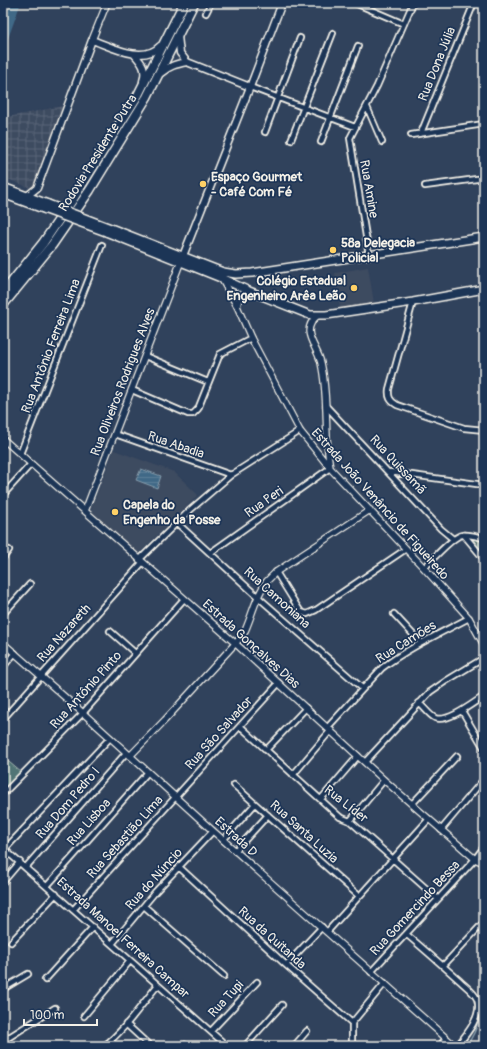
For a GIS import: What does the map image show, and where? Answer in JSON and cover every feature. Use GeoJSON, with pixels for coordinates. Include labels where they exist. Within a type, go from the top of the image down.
{"type":"FeatureCollection","features":[{"type":"Feature","properties":{"kind":"highway","name":"Rodovia Presidente Dutra"},"geometry":{"type":"LineString","coordinates":[[3,293],[58,222],[138,94],[184,3]]}},
{"type":"Feature","properties":{"kind":"highway","name":"Rodovia Presidente Dutra"},"geometry":{"type":"LineString","coordinates":[[3,305],[81,205],[136,117],[160,74],[194,3]]}},
{"type":"Feature","properties":{"kind":"main road","name":"Rua Oliveiros Rodrigues Alves"},"geometry":{"type":"LineString","coordinates":[[182,259],[282,3]]}},
{"type":"Feature","properties":{"kind":"main road"},"geometry":{"type":"LineString","coordinates":[[178,36],[180,52],[187,62],[250,87]]}},
{"type":"Feature","properties":{"kind":"main road"},"geometry":{"type":"LineString","coordinates":[[28,196],[37,188],[92,40],[134,54],[142,55],[152,53],[167,39]]}},
{"type":"Feature","properties":{"kind":"main road"},"geometry":{"type":"LineString","coordinates":[[134,54],[141,62],[144,69],[144,77],[138,94]]}},
{"type":"Feature","properties":{"kind":"main road"},"geometry":{"type":"LineString","coordinates":[[160,74],[170,66],[187,62]]}},
{"type":"Feature","properties":{"kind":"main road"},"geometry":{"type":"LineString","coordinates":[[3,187],[222,275],[247,290],[318,316],[413,302],[484,289]]}},
{"type":"Feature","properties":{"kind":"main road"},"geometry":{"type":"LineString","coordinates":[[37,188],[38,195],[45,205]]}},
{"type":"Feature","properties":{"kind":"main road"},"geometry":{"type":"LineString","coordinates":[[3,194],[45,205]]}},
{"type":"Feature","properties":{"kind":"main road"},"geometry":{"type":"LineString","coordinates":[[222,275],[228,273],[248,273],[369,255],[484,236]]}},
{"type":"Feature","properties":{"kind":"main road"},"geometry":{"type":"LineString","coordinates":[[247,290],[244,280],[248,273]]}},
{"type":"Feature","properties":{"kind":"street"},"geometry":{"type":"LineString","coordinates":[[92,40],[107,3]]}},
{"type":"Feature","properties":{"kind":"street"},"geometry":{"type":"LineString","coordinates":[[206,13],[211,3]]}},
{"type":"Feature","properties":{"kind":"street"},"geometry":{"type":"LineString","coordinates":[[355,3],[404,24]]}},
{"type":"Feature","properties":{"kind":"street","name":"Rua Amine"},"geometry":{"type":"LineString","coordinates":[[369,255],[350,141],[351,134],[367,107],[413,3]]}},
{"type":"Feature","properties":{"kind":"street","name":"Rua Dona Júlia"},"geometry":{"type":"LineString","coordinates":[[421,133],[474,3]]}},
{"type":"Feature","properties":{"kind":"street"},"geometry":{"type":"LineString","coordinates":[[291,140],[333,33]]}},
{"type":"Feature","properties":{"kind":"street"},"geometry":{"type":"LineString","coordinates":[[265,132],[300,38]]}},
{"type":"Feature","properties":{"kind":"street"},"geometry":{"type":"LineString","coordinates":[[321,142],[358,46]]}},
{"type":"Feature","properties":{"kind":"street"},"geometry":{"type":"LineString","coordinates":[[250,87],[355,127]]}},
{"type":"Feature","properties":{"kind":"street"},"geometry":{"type":"LineString","coordinates":[[367,107],[382,142]]}},
{"type":"Feature","properties":{"kind":"street"},"geometry":{"type":"LineString","coordinates":[[411,135],[484,124]]}},
{"type":"Feature","properties":{"kind":"street"},"geometry":{"type":"LineString","coordinates":[[425,186],[484,178]]}},
{"type":"Feature","properties":{"kind":"street","name":"Rua Antônio Ferreira Lima"},"geometry":{"type":"LineString","coordinates":[[20,454],[102,245]]}},
{"type":"Feature","properties":{"kind":"street","name":"Rua Oliveiros Rodrigues Alves"},"geometry":{"type":"LineString","coordinates":[[86,511],[182,259]]}},
{"type":"Feature","properties":{"kind":"street","name":"Estrada João Venâncio de Figueiredo"},"geometry":{"type":"LineString","coordinates":[[222,275],[251,338],[300,431],[330,468],[424,568],[468,618],[484,646]]}},
{"type":"Feature","properties":{"kind":"street"},"geometry":{"type":"LineString","coordinates":[[237,306],[239,299],[247,290]]}},
{"type":"Feature","properties":{"kind":"street"},"geometry":{"type":"LineString","coordinates":[[413,302],[389,389],[390,399],[397,405],[464,428],[484,430]]}},
{"type":"Feature","properties":{"kind":"street"},"geometry":{"type":"LineString","coordinates":[[318,316],[310,324],[309,331],[321,364],[326,406],[327,447],[330,468]]}},
{"type":"Feature","properties":{"kind":"street"},"geometry":{"type":"LineString","coordinates":[[132,390],[192,415],[198,409],[220,354],[251,338]]}},
{"type":"Feature","properties":{"kind":"street"},"geometry":{"type":"LineString","coordinates":[[145,356],[208,382]]}},
{"type":"Feature","properties":{"kind":"street","name":"Rua Quissamã"},"geometry":{"type":"LineString","coordinates":[[326,406],[390,472],[441,529],[453,539]]}},
{"type":"Feature","properties":{"kind":"street","name":"Rua Nazareth"},"geometry":{"type":"LineString","coordinates":[[3,719],[140,562],[189,511],[231,475],[300,431]]}},
{"type":"Feature","properties":{"kind":"street","name":"Rua Abadia"},"geometry":{"type":"LineString","coordinates":[[115,434],[231,475]]}},
{"type":"Feature","properties":{"kind":"street","name":"Estrada Gonçalves Dias"},"geometry":{"type":"LineString","coordinates":[[3,439],[86,511],[140,562],[236,644],[384,780],[475,859],[484,863]]}},
{"type":"Feature","properties":{"kind":"street"},"geometry":{"type":"LineString","coordinates":[[3,495],[31,464]]}},
{"type":"Feature","properties":{"kind":"street","name":"Rua Peri"},"geometry":{"type":"LineString","coordinates":[[210,553],[330,468]]}},
{"type":"Feature","properties":{"kind":"street"},"geometry":{"type":"LineString","coordinates":[[390,472],[484,485]]}},
{"type":"Feature","properties":{"kind":"street"},"geometry":{"type":"LineString","coordinates":[[128,754],[236,644],[248,626],[258,597],[266,582],[276,572],[370,510]]}},
{"type":"Feature","properties":{"kind":"street","name":"Rua Camoniana"},"geometry":{"type":"LineString","coordinates":[[177,523],[258,597],[362,688]]}},
{"type":"Feature","properties":{"kind":"street"},"geometry":{"type":"LineString","coordinates":[[464,535],[484,559]]}},
{"type":"Feature","properties":{"kind":"street"},"geometry":{"type":"LineString","coordinates":[[424,568],[453,539],[464,535],[484,538]]}},
{"type":"Feature","properties":{"kind":"street"},"geometry":{"type":"LineString","coordinates":[[276,572],[301,612],[307,614],[316,610],[406,549]]}},
{"type":"Feature","properties":{"kind":"street"},"geometry":{"type":"LineString","coordinates":[[3,558],[9,550]]}},
{"type":"Feature","properties":{"kind":"street"},"geometry":{"type":"LineString","coordinates":[[3,614],[30,584]]}},
{"type":"Feature","properties":{"kind":"street","name":"Rua Antônio Pinto"},"geometry":{"type":"LineString","coordinates":[[3,794],[83,713],[184,599]]}},
{"type":"Feature","properties":{"kind":"street"},"geometry":{"type":"LineString","coordinates":[[394,614],[421,644]]}},
{"type":"Feature","properties":{"kind":"street","name":"Rua Camões"},"geometry":{"type":"LineString","coordinates":[[293,775],[362,688],[386,665],[468,618]]}},
{"type":"Feature","properties":{"kind":"street"},"geometry":{"type":"LineString","coordinates":[[110,631],[136,653]]}},
{"type":"Feature","properties":{"kind":"street","name":"Estrada D"},"geometry":{"type":"LineString","coordinates":[[3,643],[371,972],[456,1046]]}},
{"type":"Feature","properties":{"kind":"street"},"geometry":{"type":"LineString","coordinates":[[3,667],[15,653]]}},
{"type":"Feature","properties":{"kind":"street"},"geometry":{"type":"LineString","coordinates":[[365,762],[430,692],[484,658]]}},
{"type":"Feature","properties":{"kind":"street","name":"Rua São Salvador"},"geometry":{"type":"LineString","coordinates":[[176,797],[279,683]]}},
{"type":"Feature","properties":{"kind":"street"},"geometry":{"type":"LineString","coordinates":[[419,703],[433,716],[440,719],[446,718],[462,710],[484,696]]}},
{"type":"Feature","properties":{"kind":"street"},"geometry":{"type":"LineString","coordinates":[[266,750],[306,708]]}},
{"type":"Feature","properties":{"kind":"street"},"geometry":{"type":"LineString","coordinates":[[462,710],[484,748]]}},
{"type":"Feature","properties":{"kind":"street","name":"Rua Líder"},"geometry":{"type":"LineString","coordinates":[[240,726],[340,817],[350,821],[438,899]]}},
{"type":"Feature","properties":{"kind":"street"},"geometry":{"type":"LineString","coordinates":[[4,849],[110,738]]}},
{"type":"Feature","properties":{"kind":"street","name":"Rua Dom Pedro I"},"geometry":{"type":"LineString","coordinates":[[26,867],[128,754]]}},
{"type":"Feature","properties":{"kind":"street"},"geometry":{"type":"LineString","coordinates":[[321,799],[358,756]]}},
{"type":"Feature","properties":{"kind":"street"},"geometry":{"type":"LineString","coordinates":[[412,804],[457,756]]}},
{"type":"Feature","properties":{"kind":"street","name":"Rua Lisboa"},"geometry":{"type":"LineString","coordinates":[[47,886],[148,772]]}},
{"type":"Feature","properties":{"kind":"street"},"geometry":{"type":"LineString","coordinates":[[441,830],[484,779]]}},
{"type":"Feature","properties":{"kind":"street"},"geometry":{"type":"LineString","coordinates":[[350,821],[384,780]]}},
{"type":"Feature","properties":{"kind":"street","name":"Rua Santa Luzia"},"geometry":{"type":"LineString","coordinates":[[234,785],[359,896]]}},
{"type":"Feature","properties":{"kind":"street","name":"Rua Sebastião Lima"},"geometry":{"type":"LineString","coordinates":[[73,910],[176,797]]}},
{"type":"Feature","properties":{"kind":"street"},"geometry":{"type":"LineString","coordinates":[[223,840],[255,804]]}},
{"type":"Feature","properties":{"kind":"street"},"geometry":{"type":"LineString","coordinates":[[235,851],[268,815]]}},
{"type":"Feature","properties":{"kind":"street"},"geometry":{"type":"LineString","coordinates":[[327,932],[429,818]]}},
{"type":"Feature","properties":{"kind":"street","name":"Rua do Núncio"},"geometry":{"type":"LineString","coordinates":[[112,944],[144,906],[213,831]]}},
{"type":"Feature","properties":{"kind":"street","name":"Rua Gomercindo Bessa"},"geometry":{"type":"LineString","coordinates":[[371,972],[475,859],[484,847]]}},
{"type":"Feature","properties":{"kind":"street","name":"Estrada Manoel Ferreira Campar"},"geometry":{"type":"LineString","coordinates":[[4,849],[227,1046]]}},
{"type":"Feature","properties":{"kind":"street"},"geometry":{"type":"LineString","coordinates":[[3,882],[20,862]]}},
{"type":"Feature","properties":{"kind":"street","name":"Rua da Quitanda"},"geometry":{"type":"LineString","coordinates":[[179,867],[352,1023]]}},
{"type":"Feature","properties":{"kind":"street"},"geometry":{"type":"LineString","coordinates":[[11,942],[56,894]]}},
{"type":"Feature","properties":{"kind":"street"},"geometry":{"type":"LineString","coordinates":[[144,906],[224,976]]}},
{"type":"Feature","properties":{"kind":"street"},"geometry":{"type":"LineString","coordinates":[[443,966],[484,922]]}},
{"type":"Feature","properties":{"kind":"street"},"geometry":{"type":"LineString","coordinates":[[45,980],[93,927]]}},
{"type":"Feature","properties":{"kind":"street"},"geometry":{"type":"LineString","coordinates":[[286,965],[322,927]]}},
{"type":"Feature","properties":{"kind":"street"},"geometry":{"type":"LineString","coordinates":[[406,934],[477,998],[478,1006],[476,1017],[468,1033],[456,1046]]}},
{"type":"Feature","properties":{"kind":"street"},"geometry":{"type":"LineString","coordinates":[[84,1016],[130,961]]}},
{"type":"Feature","properties":{"kind":"street"},"geometry":{"type":"LineString","coordinates":[[3,989],[28,974]]}},
{"type":"Feature","properties":{"kind":"street","name":"Rua Tupi"},"geometry":{"type":"LineString","coordinates":[[211,1031],[257,982]]}},
{"type":"Feature","properties":{"kind":"street"},"geometry":{"type":"LineString","coordinates":[[352,1046],[352,1023],[385,983]]}},
{"type":"Feature","properties":{"kind":"street"},"geometry":{"type":"LineString","coordinates":[[104,1046],[126,1024],[158,985]]}},
{"type":"Feature","properties":{"kind":"street"},"geometry":{"type":"LineString","coordinates":[[245,1046],[282,1005]]}},
{"type":"Feature","properties":{"kind":"street"},"geometry":{"type":"LineString","coordinates":[[3,1041],[55,1008]]}},
{"type":"Feature","properties":{"kind":"street"},"geometry":{"type":"LineString","coordinates":[[126,1024],[150,1046]]}},
{"type":"Feature","properties":{"kind":"street"},"geometry":{"type":"LineString","coordinates":[[294,1046],[307,1031]]}},
{"type":"Feature","properties":{"kind":"street"},"geometry":{"type":"LineString","coordinates":[[440,1046],[446,1038]]}},
{"type":"Feature","properties":{"kind":"shaded area"},"geometry":{"type":"Polygon","coordinates":[[[3,3],[12,3],[3,26],[3,3]]]}},
{"type":"Feature","properties":{"kind":"shaded area"},"geometry":{"type":"Polygon","coordinates":[[[63,106],[34,187],[30,188],[3,177],[3,118],[63,106]]]}},
{"type":"Feature","properties":{"kind":"shaded area","name":"Colégio Estadual Engenheiro Arêa Leão"},"geometry":{"type":"Polygon","coordinates":[[[368,267],[374,303],[340,309],[335,273],[368,267]]]}},
{"type":"Feature","properties":{"kind":"shaded area"},"geometry":{"type":"Polygon","coordinates":[[[114,450],[174,472],[198,495],[138,554],[90,512],[114,450]]]}},
{"type":"Feature","properties":{"kind":"shaded area"},"geometry":{"type":"Polygon","coordinates":[[[141,469],[161,476],[157,488],[136,480],[141,469]]]}},
{"type":"Feature","properties":{"kind":"green space"},"geometry":{"type":"Polygon","coordinates":[[[472,538],[484,541],[484,554],[472,538]]]}},
{"type":"Feature","properties":{"kind":"green space"},"geometry":{"type":"Polygon","coordinates":[[[3,757],[22,773],[3,792],[3,757]]]}},
{"type":"Feature","properties":{"kind":"waterway"},"geometry":{"type":"LineString","coordinates":[[3,39],[16,3]]}},
{"type":"Feature","properties":{"kind":"waterway"},"geometry":{"type":"LineString","coordinates":[[467,1046],[483,1011],[484,992]]}},
{"type":"Feature","properties":{"kind":"place","name":"Espaço Gourmet - Café Com Fé"},"geometry":{"type":"Point","coordinates":[203,184]}},
{"type":"Feature","properties":{"kind":"place","name":"58ª Delegacia Policial"},"geometry":{"type":"Point","coordinates":[333,250]}},
{"type":"Feature","properties":{"kind":"place","name":"Colégio Estadual Engenheiro Arêa Leão"},"geometry":{"type":"Point","coordinates":[354,288]}},
{"type":"Feature","properties":{"kind":"place","name":"Capela do Engenho da Posse"},"geometry":{"type":"Point","coordinates":[115,512]}}]}
